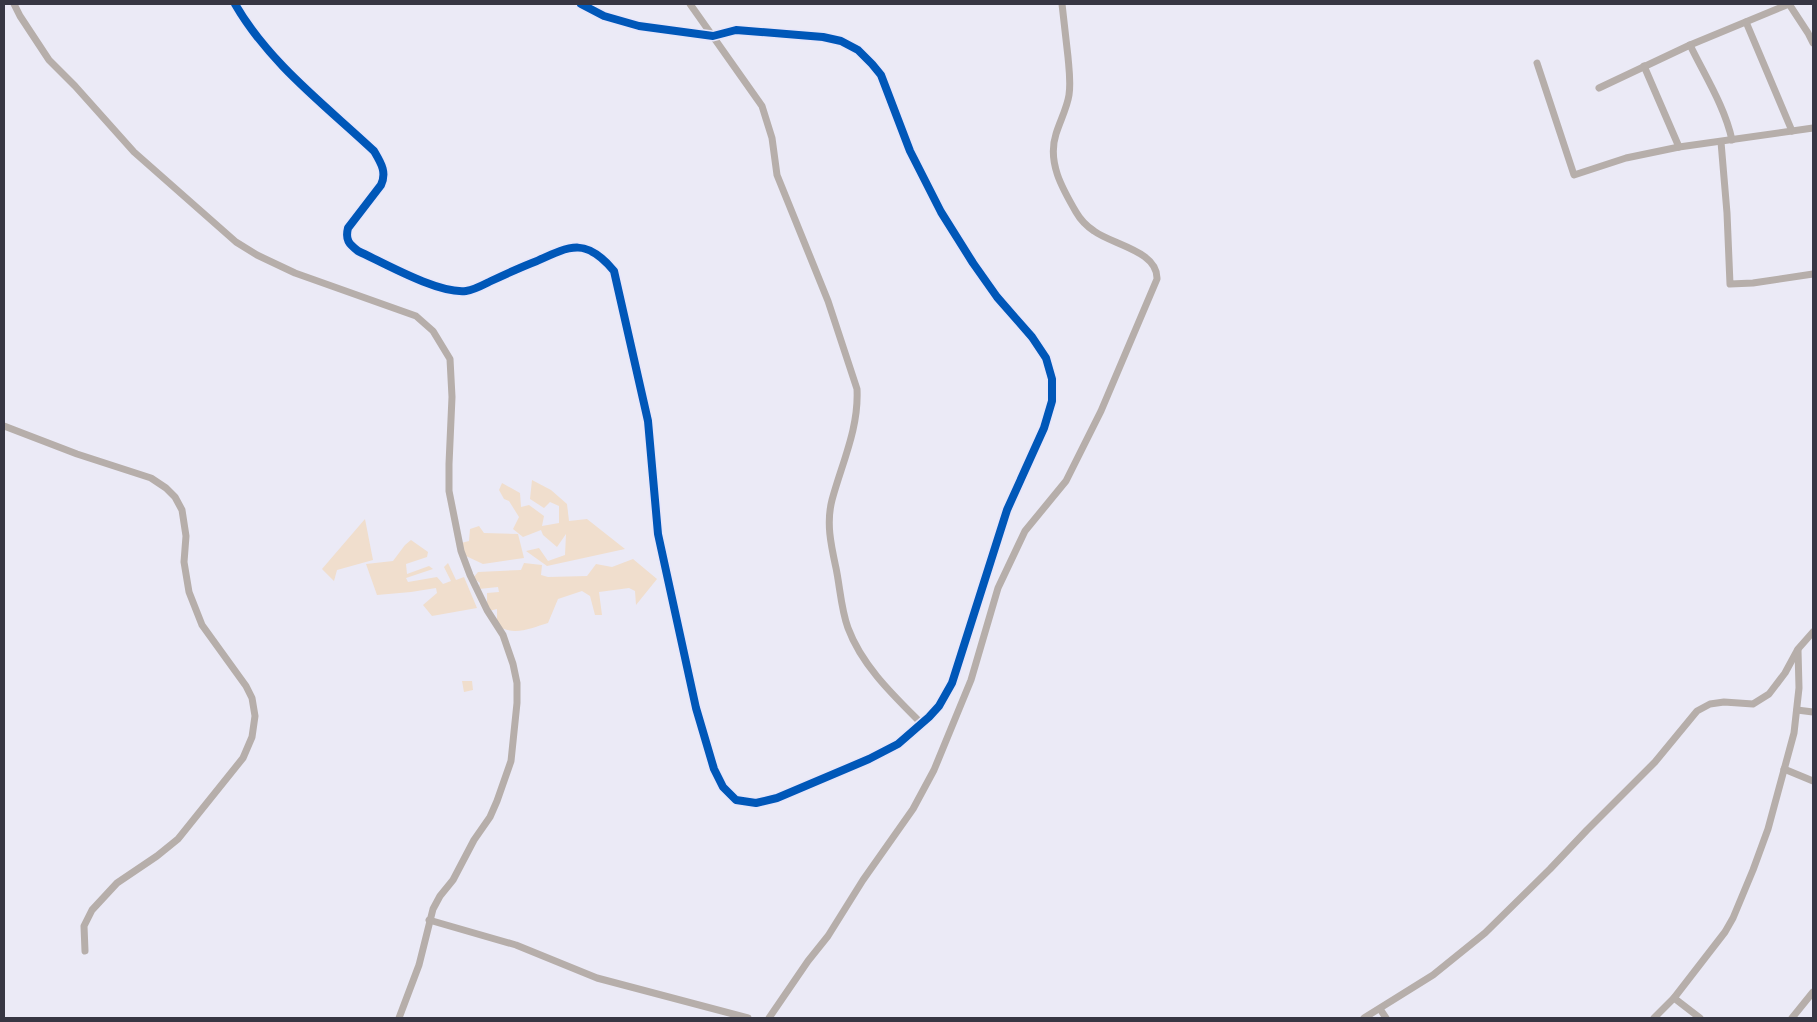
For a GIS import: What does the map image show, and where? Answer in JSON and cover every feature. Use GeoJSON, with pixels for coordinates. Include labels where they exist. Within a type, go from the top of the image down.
{"type":"FeatureCollection","features":[{"type":"Feature","properties":{"kind":"street"},"geometry":{"type":"LineString","coordinates":[[14,4],[49,60],[88,99],[134,152],[236,242],[258,255],[295,272],[416,316],[433,331],[450,359],[452,397],[449,491],[461,551],[487,610],[503,636],[513,664],[517,683],[517,703],[511,761],[497,800],[490,817],[474,840],[453,880],[440,896],[433,909],[418,965],[399,1018]]}},
{"type":"Feature","properties":{"kind":"street"},"geometry":{"type":"LineString","coordinates":[[234,4],[265,48],[374,151],[381,162],[384,178],[381,185],[348,228],[346,235],[347,242],[358,251],[427,283],[450,290],[466,291],[481,286],[559,250],[573,247],[586,248],[599,255],[614,271],[648,421],[658,534],[696,708],[714,769],[722,787],[736,800],[756,803],[777,798],[869,759],[898,744],[940,706],[952,683],[1007,510],[1044,428],[1052,401],[1052,379],[1046,358],[1032,337],[992,290],[941,212],[910,150],[882,76],[858,50],[841,41],[823,37],[736,30],[713,36],[639,26],[604,16],[581,4]]}},
{"type":"Feature","properties":{"kind":"street"},"geometry":{"type":"LineString","coordinates":[[690,4],[762,106],[768,120],[777,175],[828,301],[857,389],[856,421],[832,501],[829,519],[830,535],[848,627],[858,650],[889,692],[922,724]]}},
{"type":"Feature","properties":{"kind":"street"},"geometry":{"type":"LineString","coordinates":[[770,1018],[808,961],[828,936],[863,880],[913,809],[934,770],[970,680],[998,588],[1025,532],[1066,481],[1102,411],[1157,279],[1155,266],[1148,259],[1095,232],[1086,224],[1077,214],[1059,180],[1053,160],[1053,145],[1069,95],[1070,80],[1062,4]]}},
{"type":"Feature","properties":{"kind":"street"},"geometry":{"type":"LineString","coordinates":[[1599,88],[1690,45],[1789,4],[1813,43]]}},
{"type":"Feature","properties":{"kind":"street"},"geometry":{"type":"LineString","coordinates":[[1746,22],[1792,132]]}},
{"type":"Feature","properties":{"kind":"street"},"geometry":{"type":"LineString","coordinates":[[1690,45],[1730,130],[1732,140]]}},
{"type":"Feature","properties":{"kind":"street"},"geometry":{"type":"LineString","coordinates":[[1537,63],[1574,175],[1626,158],[1679,146],[1721,142],[1813,128]]}},
{"type":"Feature","properties":{"kind":"street"},"geometry":{"type":"LineString","coordinates":[[1644,66],[1679,146]]}},
{"type":"Feature","properties":{"kind":"street"},"geometry":{"type":"LineString","coordinates":[[1721,142],[1730,284],[1753,283],[1813,274]]}},
{"type":"Feature","properties":{"kind":"street"},"geometry":{"type":"LineString","coordinates":[[4,426],[100,462],[151,478],[175,497],[182,510],[186,536],[184,562],[189,592],[202,625],[246,686],[252,698],[255,716],[252,737],[243,758],[178,839],[157,856],[117,883],[92,910],[84,926],[85,951]]}},
{"type":"Feature","properties":{"kind":"street"},"geometry":{"type":"LineString","coordinates":[[1364,1018],[1433,975],[1485,933],[1655,762],[1697,711],[1710,704],[1724,702],[1753,704],[1762,699],[1777,685],[1798,649],[1813,632]]}},
{"type":"Feature","properties":{"kind":"street"},"geometry":{"type":"LineString","coordinates":[[1654,1018],[1674,998],[1725,932],[1733,918],[1762,846],[1794,733],[1799,688],[1798,649]]}},
{"type":"Feature","properties":{"kind":"street"},"geometry":{"type":"LineString","coordinates":[[1797,710],[1813,712]]}},
{"type":"Feature","properties":{"kind":"street"},"geometry":{"type":"LineString","coordinates":[[1784,769],[1813,781]]}},
{"type":"Feature","properties":{"kind":"street"},"geometry":{"type":"LineString","coordinates":[[430,920],[516,945],[597,978],[748,1018]]}},
{"type":"Feature","properties":{"kind":"street"},"geometry":{"type":"LineString","coordinates":[[1792,1018],[1813,992]]}},
{"type":"Feature","properties":{"kind":"street"},"geometry":{"type":"LineString","coordinates":[[1674,998],[1700,1018]]}},
{"type":"Feature","properties":{"kind":"street"},"geometry":{"type":"LineString","coordinates":[[1380,1009],[1386,1018]]}},
{"type":"Feature","properties":{"kind":"shaded area"},"geometry":{"type":"Polygon","coordinates":[[[532,480],[551,490],[567,504],[569,521],[587,519],[625,549],[547,566],[526,551],[539,548],[548,561],[565,555],[566,534],[557,547],[543,535],[541,530],[523,537],[513,529],[519,517],[499,490],[502,483],[520,493],[521,507],[529,505],[544,516],[542,526],[559,523],[559,506],[550,502],[544,508],[530,499],[532,480]]]}},
{"type":"Feature","properties":{"kind":"shaded area"},"geometry":{"type":"Polygon","coordinates":[[[365,519],[373,560],[337,570],[334,581],[322,569],[365,519]]]}},
{"type":"Feature","properties":{"kind":"shaded area"},"geometry":{"type":"Polygon","coordinates":[[[479,526],[484,533],[518,534],[524,558],[483,564],[466,556],[461,543],[469,541],[470,529],[479,526]]]}},
{"type":"Feature","properties":{"kind":"shaded area"},"geometry":{"type":"Polygon","coordinates":[[[411,540],[428,552],[427,557],[406,564],[407,574],[429,566],[433,569],[406,578],[408,582],[437,577],[443,584],[451,581],[444,567],[448,563],[456,580],[464,577],[477,608],[432,616],[423,605],[437,593],[436,588],[377,595],[366,564],[393,561],[411,540]]]}},
{"type":"Feature","properties":{"kind":"shaded area"},"geometry":{"type":"Polygon","coordinates":[[[633,559],[657,579],[636,605],[635,591],[629,588],[599,592],[602,615],[595,615],[590,596],[582,591],[558,599],[548,623],[516,631],[503,629],[497,625],[497,609],[489,611],[487,593],[499,592],[498,587],[479,589],[480,583],[473,578],[478,572],[521,570],[524,563],[542,565],[541,575],[548,577],[587,576],[596,564],[612,567],[633,559]]]}},
{"type":"Feature","properties":{"kind":"shaded area"},"geometry":{"type":"Polygon","coordinates":[[[462,681],[472,681],[473,690],[464,692],[462,681]]]}},
{"type":"Feature","properties":{"kind":"cycle path"},"geometry":{"type":"LineString","coordinates":[[235,4],[264,45],[281,64],[317,100],[374,151],[379,160],[383,172],[381,185],[348,228],[348,241],[358,251],[411,277],[454,291],[466,291],[475,288],[569,248],[587,249],[595,253],[614,271],[648,421],[658,534],[696,708],[714,769],[723,787],[736,800],[756,803],[777,798],[869,759],[898,744],[939,706],[952,683],[1007,510],[1044,428],[1052,401],[1052,379],[1046,358],[1032,337],[997,297],[941,212],[910,151],[881,75],[858,50],[841,41],[823,37],[736,30],[713,36],[639,26],[604,16],[581,4]]}}]}
